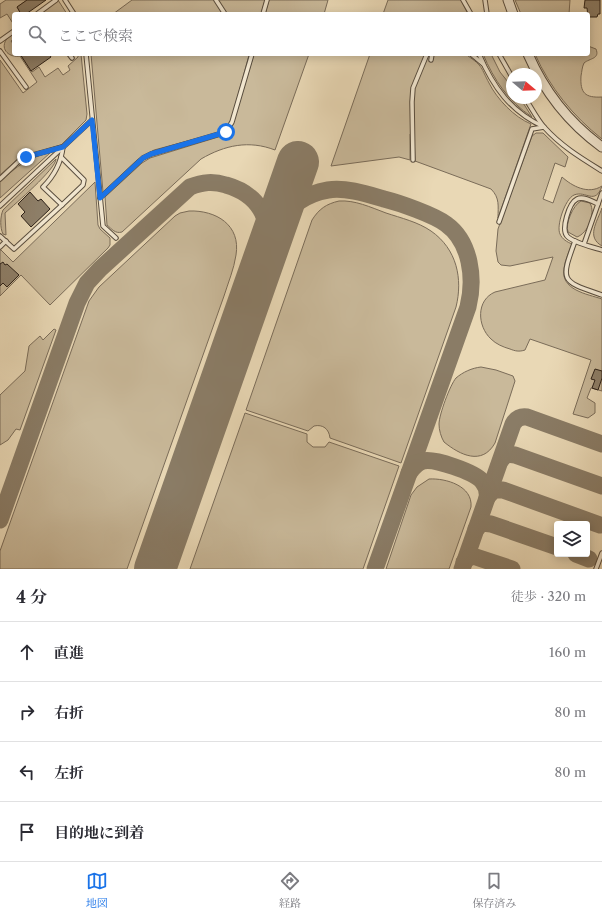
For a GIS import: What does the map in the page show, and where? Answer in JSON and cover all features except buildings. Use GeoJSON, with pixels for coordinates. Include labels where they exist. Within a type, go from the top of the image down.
{"type":"FeatureCollection","features":[{"type":"Feature","properties":{"kind":"street"},"geometry":{"type":"LineString","coordinates":[[508,0],[512,12]]}},
{"type":"Feature","properties":{"kind":"street"},"geometry":{"type":"LineString","coordinates":[[529,56],[541,81],[559,107],[581,130],[602,147]]}},
{"type":"Feature","properties":{"kind":"lane"},"geometry":{"type":"LineString","coordinates":[[40,12],[56,0]]}},
{"type":"Feature","properties":{"kind":"lane"},"geometry":{"type":"LineString","coordinates":[[65,0],[73,12]]}},
{"type":"Feature","properties":{"kind":"lane"},"geometry":{"type":"LineString","coordinates":[[216,0],[224,12]]}},
{"type":"Feature","properties":{"kind":"lane"},"geometry":{"type":"LineString","coordinates":[[265,12],[268,0]]}},
{"type":"Feature","properties":{"kind":"lane"},"geometry":{"type":"LineString","coordinates":[[463,0],[471,12]]}},
{"type":"Feature","properties":{"kind":"lane"},"geometry":{"type":"LineString","coordinates":[[484,0],[487,12]]}},
{"type":"Feature","properties":{"kind":"lane"},"geometry":{"type":"LineString","coordinates":[[0,41],[12,32]]}},
{"type":"Feature","properties":{"kind":"lane"},"geometry":{"type":"LineString","coordinates":[[0,51],[26,87]]}},
{"type":"Feature","properties":{"kind":"lane"},"geometry":{"type":"LineString","coordinates":[[86,56],[103,226],[116,238]]}},
{"type":"Feature","properties":{"kind":"lane"},"geometry":{"type":"LineString","coordinates":[[100,198],[143,158],[151,154],[226,132],[232,122],[251,56]]}},
{"type":"Feature","properties":{"kind":"lane"},"geometry":{"type":"LineString","coordinates":[[413,160],[413,88],[426,56]]}},
{"type":"Feature","properties":{"kind":"lane"},"geometry":{"type":"LineString","coordinates":[[431,60],[432,56]]}},
{"type":"Feature","properties":{"kind":"lane"},"geometry":{"type":"LineString","coordinates":[[474,56],[485,66]]}},
{"type":"Feature","properties":{"kind":"lane"},"geometry":{"type":"LineString","coordinates":[[481,56],[499,92],[511,105],[531,121],[544,127]]}},
{"type":"Feature","properties":{"kind":"lane"},"geometry":{"type":"LineString","coordinates":[[500,56],[507,68]]}},
{"type":"Feature","properties":{"kind":"lane"},"geometry":{"type":"LineString","coordinates":[[529,104],[544,127],[557,141],[574,154],[602,171]]}},
{"type":"Feature","properties":{"kind":"lane"},"geometry":{"type":"LineString","coordinates":[[0,206],[92,120]]}},
{"type":"Feature","properties":{"kind":"lane"},"geometry":{"type":"LineString","coordinates":[[499,222],[532,129],[544,127]]}},
{"type":"Feature","properties":{"kind":"lane"},"geometry":{"type":"LineString","coordinates":[[62,205],[43,187],[51,179],[58,168],[63,147]]}},
{"type":"Feature","properties":{"kind":"lane"},"geometry":{"type":"LineString","coordinates":[[0,179],[26,157],[63,147]]}},
{"type":"Feature","properties":{"kind":"lane"},"geometry":{"type":"LineString","coordinates":[[0,236],[14,249],[83,184],[84,180],[61,157]]}},
{"type":"Feature","properties":{"kind":"lane"},"geometry":{"type":"LineString","coordinates":[[584,244],[602,193]]}},
{"type":"Feature","properties":{"kind":"lane"},"geometry":{"type":"LineString","coordinates":[[598,204],[580,198],[576,200],[572,204],[564,227],[565,233],[568,237],[602,250]]}},
{"type":"Feature","properties":{"kind":"lane"},"geometry":{"type":"LineString","coordinates":[[0,247],[6,241]]}},
{"type":"Feature","properties":{"kind":"lane"},"geometry":{"type":"LineString","coordinates":[[576,241],[566,266],[566,275],[575,286],[602,295]]}},
{"type":"Feature","properties":{"kind":"lane"},"geometry":{"type":"LineString","coordinates":[[596,569],[602,553]]}},
{"type":"Feature","properties":{"kind":"shaded area"},"geometry":{"type":"Polygon","coordinates":[[[6,0],[27,0],[17,7],[20,12],[12,12],[12,22],[7,14],[0,18],[0,4],[6,0]]]}},
{"type":"Feature","properties":{"kind":"shaded area"},"geometry":{"type":"Polygon","coordinates":[[[58,0],[66,12],[43,12],[58,0]]]}},
{"type":"Feature","properties":{"kind":"shaded area"},"geometry":{"type":"Polygon","coordinates":[[[132,0],[215,0],[223,12],[116,12],[132,0]]]}},
{"type":"Feature","properties":{"kind":"shaded area"},"geometry":{"type":"Polygon","coordinates":[[[218,0],[265,0],[262,12],[226,12],[218,0]]]}},
{"type":"Feature","properties":{"kind":"shaded area"},"geometry":{"type":"Polygon","coordinates":[[[269,0],[328,0],[325,12],[266,12],[269,0]]]}},
{"type":"Feature","properties":{"kind":"shaded area"},"geometry":{"type":"Polygon","coordinates":[[[388,0],[461,0],[467,12],[384,12],[388,0]]]}},
{"type":"Feature","properties":{"kind":"shaded area"},"geometry":{"type":"Polygon","coordinates":[[[515,0],[570,0],[569,12],[520,12],[515,0]]]}},
{"type":"Feature","properties":{"kind":"shaded area"},"geometry":{"type":"Polygon","coordinates":[[[12,35],[12,55],[5,50],[4,47],[6,40],[12,35]]]}},
{"type":"Feature","properties":{"kind":"shaded area"},"geometry":{"type":"Polygon","coordinates":[[[590,47],[596,49],[596,57],[586,61],[582,68],[581,87],[585,93],[591,97],[602,97],[602,139],[581,121],[563,101],[536,56],[590,56],[590,47]]]}},
{"type":"Feature","properties":{"kind":"shaded area"},"geometry":{"type":"Polygon","coordinates":[[[20,56],[32,72],[39,67],[45,77],[58,68],[63,75],[70,70],[68,66],[78,56],[81,56],[87,114],[86,120],[61,145],[20,157],[0,175],[0,60],[23,93],[37,82],[20,56]]]}},
{"type":"Feature","properties":{"kind":"shaded area"},"geometry":{"type":"Polygon","coordinates":[[[91,56],[249,56],[230,125],[221,132],[154,150],[137,160],[103,192],[91,56]]]}},
{"type":"Feature","properties":{"kind":"shaded area"},"geometry":{"type":"Polygon","coordinates":[[[253,56],[308,56],[275,150],[256,145],[246,145],[228,147],[210,154],[201,159],[122,232],[115,232],[107,225],[105,197],[142,163],[150,158],[228,134],[233,124],[253,56]]]}},
{"type":"Feature","properties":{"kind":"shaded area"},"geometry":{"type":"Polygon","coordinates":[[[369,56],[468,56],[481,68],[492,89],[501,101],[518,117],[531,124],[498,218],[497,199],[491,189],[415,161],[414,134],[410,134],[410,160],[399,157],[331,166],[369,56]]]}},
{"type":"Feature","properties":{"kind":"shaded area"},"geometry":{"type":"Polygon","coordinates":[[[484,56],[492,56],[500,72],[506,80],[506,93],[497,81],[484,56]]]}},
{"type":"Feature","properties":{"kind":"shaded area"},"geometry":{"type":"Polygon","coordinates":[[[516,104],[524,104],[532,117],[516,104]]]}},
{"type":"Feature","properties":{"kind":"shaded area"},"geometry":{"type":"Polygon","coordinates":[[[536,133],[543,133],[568,157],[565,167],[555,163],[543,199],[553,203],[562,177],[580,188],[591,190],[602,186],[596,195],[590,196],[578,194],[571,197],[562,213],[559,225],[561,236],[572,244],[564,268],[566,281],[570,286],[582,293],[602,299],[602,391],[591,388],[587,398],[595,403],[595,413],[588,418],[573,414],[591,360],[530,339],[525,350],[517,351],[505,347],[497,344],[486,334],[481,321],[482,307],[484,301],[489,296],[495,292],[545,280],[553,257],[510,266],[501,265],[498,262],[496,251],[498,229],[532,136],[536,133]]]}},
{"type":"Feature","properties":{"kind":"shaded area"},"geometry":{"type":"Polygon","coordinates":[[[50,152],[0,198],[0,182],[6,176],[28,160],[50,152]]]}},
{"type":"Feature","properties":{"kind":"shaded area"},"geometry":{"type":"Polygon","coordinates":[[[56,159],[49,170],[26,195],[5,213],[6,235],[3,234],[1,229],[1,216],[3,210],[56,159]]]}},
{"type":"Feature","properties":{"kind":"shaded area"},"geometry":{"type":"Polygon","coordinates":[[[95,182],[98,225],[100,229],[110,238],[110,245],[108,248],[50,305],[21,275],[0,296],[0,250],[13,262],[95,182]]]}},
{"type":"Feature","properties":{"kind":"shaded area"},"geometry":{"type":"Polygon","coordinates":[[[339,201],[362,204],[421,225],[440,238],[447,247],[456,265],[459,286],[456,307],[401,463],[330,438],[327,430],[323,427],[314,426],[308,431],[246,410],[312,220],[323,208],[339,201]]]}},
{"type":"Feature","properties":{"kind":"shaded area"},"geometry":{"type":"Polygon","coordinates":[[[581,201],[590,203],[592,212],[590,223],[585,232],[577,237],[568,232],[567,229],[575,206],[581,201]]]}},
{"type":"Feature","properties":{"kind":"shaded area"},"geometry":{"type":"Polygon","coordinates":[[[602,208],[602,246],[595,238],[594,229],[602,208]]]}},
{"type":"Feature","properties":{"kind":"shaded area"},"geometry":{"type":"Polygon","coordinates":[[[189,211],[208,213],[224,221],[235,235],[237,244],[236,255],[224,296],[127,569],[0,569],[0,551],[89,301],[99,287],[175,216],[189,211]]]}},
{"type":"Feature","properties":{"kind":"shaded area"},"geometry":{"type":"Polygon","coordinates":[[[54,329],[56,330],[20,430],[16,429],[8,440],[0,445],[0,395],[25,371],[29,346],[40,336],[43,340],[54,329]]]}},
{"type":"Feature","properties":{"kind":"shaded area"},"geometry":{"type":"Polygon","coordinates":[[[481,367],[513,376],[515,381],[495,443],[490,450],[484,454],[471,456],[457,451],[444,442],[440,431],[439,420],[448,393],[456,378],[474,368],[481,367]]]}},
{"type":"Feature","properties":{"kind":"shaded area"},"geometry":{"type":"Polygon","coordinates":[[[245,413],[307,434],[307,442],[313,447],[325,447],[329,442],[399,466],[363,569],[190,569],[245,413]]]}},
{"type":"Feature","properties":{"kind":"shaded area"},"geometry":{"type":"Polygon","coordinates":[[[429,479],[443,480],[457,485],[468,494],[470,500],[471,507],[449,569],[386,569],[411,495],[417,487],[429,479]]]}},
{"type":"Feature","properties":{"kind":"taxiway"},"geometry":{"type":"LineString","coordinates":[[0,520],[77,303],[87,283],[100,269],[190,187],[208,183],[217,183],[237,189],[247,194],[254,201],[265,218],[268,239],[267,251]]}},
{"type":"Feature","properties":{"kind":"taxiway"},"geometry":{"type":"LineString","coordinates":[[276,224],[293,206],[312,194],[328,190],[342,189],[391,201],[425,213],[446,224],[461,241],[466,251],[471,273],[468,307],[375,569]]}},
{"type":"Feature","properties":{"kind":"taxiway"},"geometry":{"type":"LineString","coordinates":[[487,498],[513,424],[518,418],[527,417],[602,444]]}},
{"type":"Feature","properties":{"kind":"taxiway"},"geometry":{"type":"LineString","coordinates":[[501,460],[506,454],[515,455],[602,486]]}},
{"type":"Feature","properties":{"kind":"taxiway"},"geometry":{"type":"LineString","coordinates":[[409,473],[418,463],[423,461],[436,462],[454,466],[478,477],[485,485],[487,498],[462,569]]}},
{"type":"Feature","properties":{"kind":"taxiway"},"geometry":{"type":"LineString","coordinates":[[488,496],[494,490],[503,490],[600,525]]}},
{"type":"Feature","properties":{"kind":"taxiway"},"geometry":{"type":"LineString","coordinates":[[476,529],[482,523],[491,524],[554,546]]}},
{"type":"Feature","properties":{"kind":"taxiway"},"geometry":{"type":"LineString","coordinates":[[464,562],[473,556],[512,569]]}},
{"type":"Feature","properties":{"kind":"taxiway"},"geometry":{"type":"LineString","coordinates":[[584,557],[589,559]]}},
{"type":"Feature","properties":{"kind":"runway"},"geometry":{"type":"LineString","coordinates":[[155,569],[298,162]]}},
{"type":"Feature","properties":{"kind":"route"},"geometry":{"type":"LineString","coordinates":[[26,157],[63,147],[92,120],[100,198],[143,158],[151,154],[226,132]]}}]}
